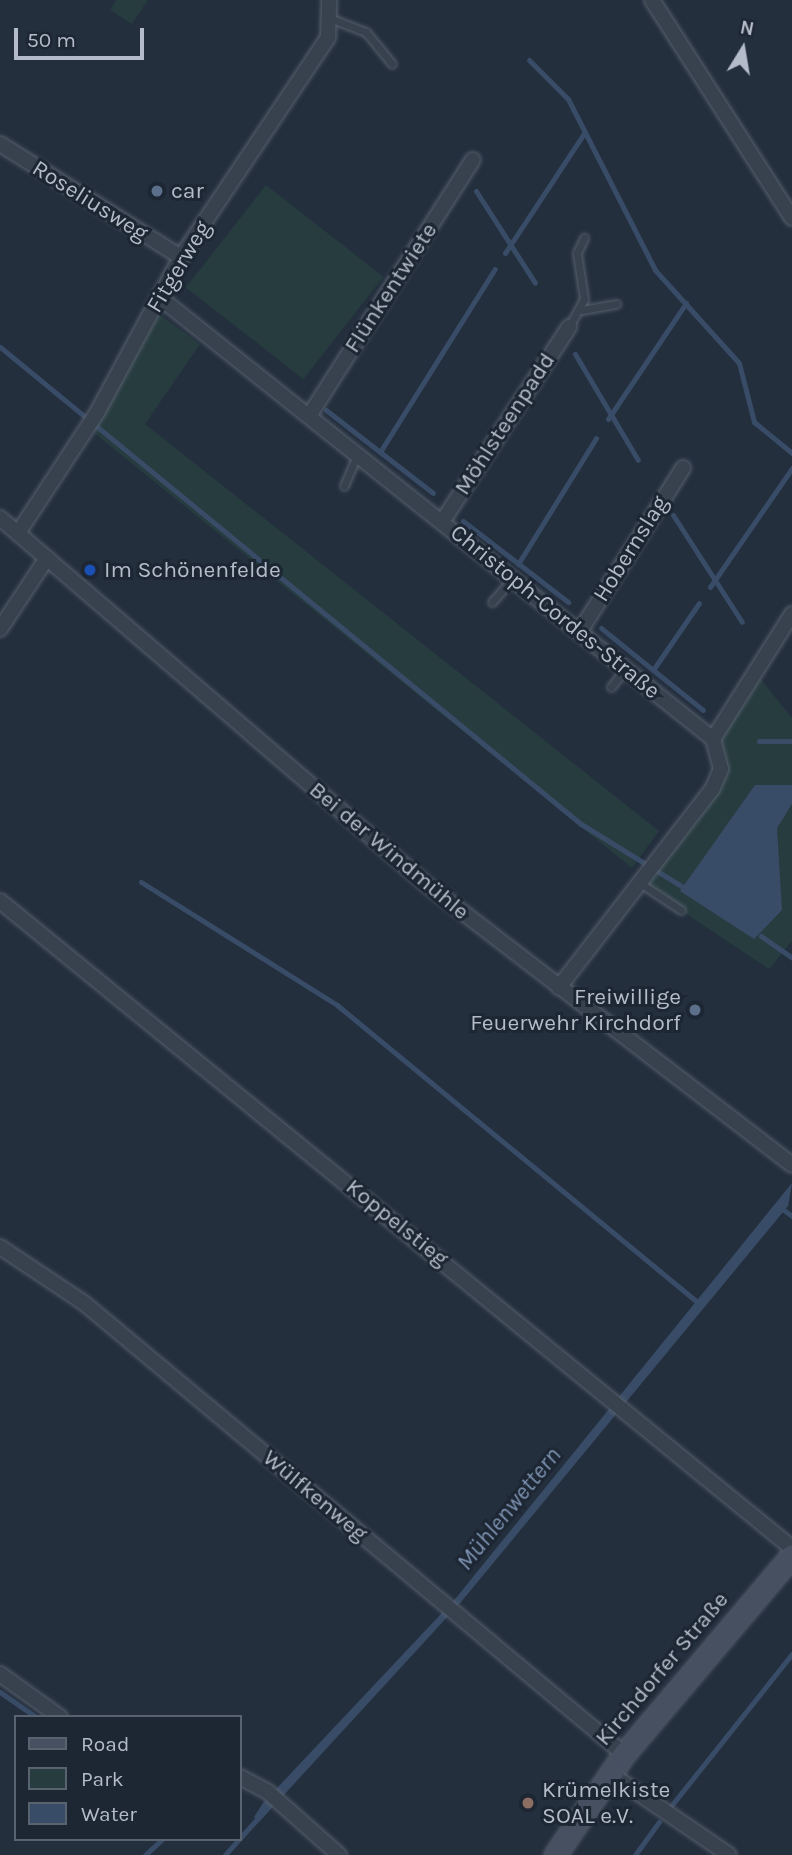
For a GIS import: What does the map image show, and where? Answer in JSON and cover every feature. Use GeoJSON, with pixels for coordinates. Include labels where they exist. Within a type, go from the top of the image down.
{"type":"FeatureCollection","features":[{"type":"Feature","properties":{"kind":"street"},"geometry":{"type":"LineString","coordinates":[[328,0],[332,19]]}},
{"type":"Feature","properties":{"kind":"street"},"geometry":{"type":"LineString","coordinates":[[652,0],[792,218]]}},
{"type":"Feature","properties":{"kind":"street","name":"Fitgerweg"},"geometry":{"type":"LineString","coordinates":[[18,533],[83,437],[181,257],[328,37],[332,19]]}},
{"type":"Feature","properties":{"kind":"street","name":"Roseliusweg"},"geometry":{"type":"LineString","coordinates":[[0,144],[181,257]]}},
{"type":"Feature","properties":{"kind":"street","name":"Flünkentwiete"},"geometry":{"type":"LineString","coordinates":[[309,416],[473,160]]}},
{"type":"Feature","properties":{"kind":"street","name":"Christoph-Cordes-Straße"},"geometry":{"type":"LineString","coordinates":[[159,297],[713,739]]}},
{"type":"Feature","properties":{"kind":"street","name":"Möhlsteenpadd"},"geometry":{"type":"LineString","coordinates":[[442,522],[569,327]]}},
{"type":"Feature","properties":{"kind":"street","name":"Hobernslag"},"geometry":{"type":"LineString","coordinates":[[580,631],[683,468]]}},
{"type":"Feature","properties":{"kind":"street","name":"Bei der Windmühle"},"geometry":{"type":"LineString","coordinates":[[0,518],[426,884],[792,1165]]}},
{"type":"Feature","properties":{"kind":"street"},"geometry":{"type":"LineString","coordinates":[[0,629],[47,558]]}},
{"type":"Feature","properties":{"kind":"street"},"geometry":{"type":"LineString","coordinates":[[559,987],[713,788],[721,769],[713,739],[792,614]]}},
{"type":"Feature","properties":{"kind":"street","name":"Koppelstieg"},"geometry":{"type":"LineString","coordinates":[[0,901],[611,1398],[791,1556]]}},
{"type":"Feature","properties":{"kind":"street","name":"Wülfkenweg"},"geometry":{"type":"LineString","coordinates":[[0,1247],[84,1303],[624,1754]]}},
{"type":"Feature","properties":{"kind":"street","name":"Kirchdorfer Straße"},"geometry":{"type":"LineString","coordinates":[[555,1855],[609,1773],[791,1556]]}},
{"type":"Feature","properties":{"kind":"street"},"geometry":{"type":"LineString","coordinates":[[0,1674],[57,1715]]}},
{"type":"Feature","properties":{"kind":"street"},"geometry":{"type":"LineString","coordinates":[[609,1773],[729,1855]]}},
{"type":"Feature","properties":{"kind":"street"},"geometry":{"type":"LineString","coordinates":[[242,1778],[268,1792],[339,1855]]}},
{"type":"Feature","properties":{"kind":"lane"},"geometry":{"type":"LineString","coordinates":[[332,19],[366,32],[392,64]]}},
{"type":"Feature","properties":{"kind":"lane"},"geometry":{"type":"LineString","coordinates":[[569,327],[582,310],[577,253],[584,238]]}},
{"type":"Feature","properties":{"kind":"lane"},"geometry":{"type":"LineString","coordinates":[[582,310],[616,304]]}},
{"type":"Feature","properties":{"kind":"lane"},"geometry":{"type":"LineString","coordinates":[[344,486],[358,454]]}},
{"type":"Feature","properties":{"kind":"lane"},"geometry":{"type":"LineString","coordinates":[[492,602],[512,578]]}},
{"type":"Feature","properties":{"kind":"lane"},"geometry":{"type":"LineString","coordinates":[[611,687],[625,668]]}},
{"type":"Feature","properties":{"kind":"lane"},"geometry":{"type":"LineString","coordinates":[[640,883],[681,910]]}},
{"type":"Feature","properties":{"kind":"green space"},"geometry":{"type":"Polygon","coordinates":[[[116,0],[148,0],[132,24],[110,10],[116,0]]]}},
{"type":"Feature","properties":{"kind":"green space"},"geometry":{"type":"Polygon","coordinates":[[[266,185],[383,277],[303,379],[186,287],[266,185]]]}},
{"type":"Feature","properties":{"kind":"green space"},"geometry":{"type":"Polygon","coordinates":[[[159,314],[200,344],[145,424],[659,831],[632,868],[93,432],[159,314]]]}},
{"type":"Feature","properties":{"kind":"green space"},"geometry":{"type":"Polygon","coordinates":[[[759,677],[792,718],[792,941],[769,969],[646,887],[719,789],[720,741],[759,677]]]}},
{"type":"Feature","properties":{"kind":"water"},"geometry":{"type":"Polygon","coordinates":[[[755,785],[792,785],[792,804],[777,828],[782,910],[754,939],[680,891],[755,785]]]}},
{"type":"Feature","properties":{"kind":"water"},"geometry":{"type":"Polygon","coordinates":[[[792,1183],[788,1206],[461,1602],[259,1822],[254,1817],[263,1803],[456,1598],[792,1183]]]}},
{"type":"Feature","properties":{"kind":"waterway"},"geometry":{"type":"LineString","coordinates":[[529,60],[568,99],[655,270],[739,363],[754,422],[792,453]]}},
{"type":"Feature","properties":{"kind":"waterway"},"geometry":{"type":"LineString","coordinates":[[505,253],[584,133]]}},
{"type":"Feature","properties":{"kind":"waterway"},"geometry":{"type":"LineString","coordinates":[[476,191],[535,283]]}},
{"type":"Feature","properties":{"kind":"waterway"},"geometry":{"type":"LineString","coordinates":[[326,410],[380,452],[495,269]]}},
{"type":"Feature","properties":{"kind":"waterway"},"geometry":{"type":"LineString","coordinates":[[608,419],[686,303]]}},
{"type":"Feature","properties":{"kind":"waterway"},"geometry":{"type":"LineString","coordinates":[[0,347],[581,824],[683,887]]}},
{"type":"Feature","properties":{"kind":"waterway"},"geometry":{"type":"LineString","coordinates":[[575,354],[638,460]]}},
{"type":"Feature","properties":{"kind":"waterway"},"geometry":{"type":"LineString","coordinates":[[518,564],[596,438]]}},
{"type":"Feature","properties":{"kind":"waterway"},"geometry":{"type":"LineString","coordinates":[[380,452],[433,493]]}},
{"type":"Feature","properties":{"kind":"waterway"},"geometry":{"type":"LineString","coordinates":[[710,587],[792,468]]}},
{"type":"Feature","properties":{"kind":"waterway"},"geometry":{"type":"LineString","coordinates":[[673,515],[742,622]]}},
{"type":"Feature","properties":{"kind":"waterway"},"geometry":{"type":"LineString","coordinates":[[463,521],[568,602]]}},
{"type":"Feature","properties":{"kind":"waterway"},"geometry":{"type":"LineString","coordinates":[[601,628],[653,670],[699,603]]}},
{"type":"Feature","properties":{"kind":"waterway"},"geometry":{"type":"LineString","coordinates":[[653,670],[703,710]]}},
{"type":"Feature","properties":{"kind":"waterway"},"geometry":{"type":"LineString","coordinates":[[759,741],[792,741]]}},
{"type":"Feature","properties":{"kind":"waterway"},"geometry":{"type":"LineString","coordinates":[[141,882],[337,1005],[701,1305]]}},
{"type":"Feature","properties":{"kind":"waterway"},"geometry":{"type":"LineString","coordinates":[[761,936],[792,958]]}},
{"type":"Feature","properties":{"kind":"waterway"},"geometry":{"type":"LineString","coordinates":[[781,1208],[792,1216]]}},
{"type":"Feature","properties":{"kind":"waterway"},"geometry":{"type":"LineString","coordinates":[[671,1806],[792,1654]]}},
{"type":"Feature","properties":{"kind":"waterway"},"geometry":{"type":"LineString","coordinates":[[0,1692],[33,1715]]}},
{"type":"Feature","properties":{"kind":"waterway","name":"Mühlenwettern"},"geometry":{"type":"LineString","coordinates":[[242,1836],[261,1815]]}},
{"type":"Feature","properties":{"kind":"waterway"},"geometry":{"type":"LineString","coordinates":[[635,1855],[659,1822]]}},
{"type":"Feature","properties":{"kind":"waterway"},"geometry":{"type":"LineString","coordinates":[[145,1855],[160,1841]]}},
{"type":"Feature","properties":{"kind":"waterway","name":"Mühlenwettern"},"geometry":{"type":"LineString","coordinates":[[225,1855],[237,1841]]}},
{"type":"Feature","properties":{"kind":"place","name":"car"},"geometry":{"type":"Point","coordinates":[157,191]}},
{"type":"Feature","properties":{"kind":"place","name":"Im Schönenfelde"},"geometry":{"type":"Point","coordinates":[90,570]}},
{"type":"Feature","properties":{"kind":"place","name":"Freiwillige Feuerwehr Kirchdorf"},"geometry":{"type":"Point","coordinates":[695,1010]}},
{"type":"Feature","properties":{"kind":"place","name":"Krümelkiste SOAL e.V."},"geometry":{"type":"Point","coordinates":[528,1803]}}]}
